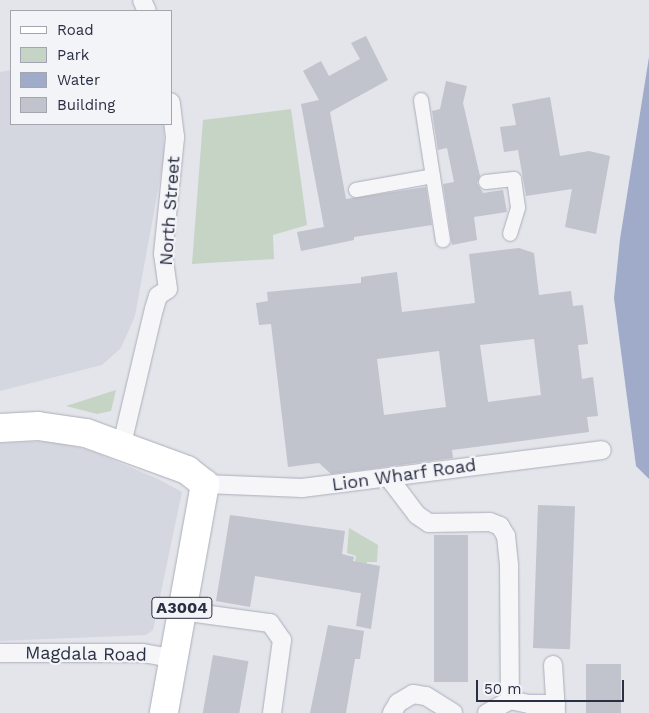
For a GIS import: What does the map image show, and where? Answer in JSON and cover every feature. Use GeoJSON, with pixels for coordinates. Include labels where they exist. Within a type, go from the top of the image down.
{"type":"FeatureCollection","features":[{"type":"Feature","properties":{"kind":"main road"},"geometry":{"type":"LineString","coordinates":[[0,428],[51,427],[122,444],[187,470],[205,484]]}},
{"type":"Feature","properties":{"kind":"main road","name":"A3004"},"geometry":{"type":"LineString","coordinates":[[164,713],[172,658],[205,484]]}},
{"type":"Feature","properties":{"kind":"street"},"geometry":{"type":"LineString","coordinates":[[421,100],[443,240]]}},
{"type":"Feature","properties":{"kind":"street","name":"North Street"},"geometry":{"type":"LineString","coordinates":[[122,444],[156,302],[168,289],[163,254],[175,137],[172,111]]}},
{"type":"Feature","properties":{"kind":"street"},"geometry":{"type":"LineString","coordinates":[[356,190],[433,176]]}},
{"type":"Feature","properties":{"kind":"street"},"geometry":{"type":"LineString","coordinates":[[486,182],[514,179],[518,208],[510,234]]}},
{"type":"Feature","properties":{"kind":"street","name":"Lion Wharf Road"},"geometry":{"type":"LineString","coordinates":[[205,484],[302,488],[602,450]]}},
{"type":"Feature","properties":{"kind":"street"},"geometry":{"type":"LineString","coordinates":[[389,478],[417,515],[429,523],[490,522],[500,526],[506,536],[509,565],[510,700]]}},
{"type":"Feature","properties":{"kind":"street"},"geometry":{"type":"LineString","coordinates":[[181,611],[270,623],[282,640],[272,713]]}},
{"type":"Feature","properties":{"kind":"street","name":"Magdala Road"},"geometry":{"type":"LineString","coordinates":[[0,653],[143,653],[172,658]]}},
{"type":"Feature","properties":{"kind":"street"},"geometry":{"type":"LineString","coordinates":[[487,713],[510,700],[556,709],[553,665]]}},
{"type":"Feature","properties":{"kind":"street"},"geometry":{"type":"LineString","coordinates":[[392,713],[398,702],[413,694],[426,696],[453,713]]}},
{"type":"Feature","properties":{"kind":"shaded area"},"geometry":{"type":"Polygon","coordinates":[[[10,70],[10,125],[164,125],[164,157],[135,316],[121,348],[102,365],[0,391],[0,72],[10,70]]]}},
{"type":"Feature","properties":{"kind":"shaded area"},"geometry":{"type":"Polygon","coordinates":[[[51,441],[92,451],[158,479],[182,492],[153,630],[146,635],[0,641],[0,443],[51,441]]]}},
{"type":"Feature","properties":{"kind":"green space"},"geometry":{"type":"Polygon","coordinates":[[[291,109],[307,225],[273,235],[274,259],[192,264],[203,120],[291,109]]]}},
{"type":"Feature","properties":{"kind":"green space"},"geometry":{"type":"Polygon","coordinates":[[[116,390],[111,411],[97,414],[66,406],[116,390]]]}},
{"type":"Feature","properties":{"kind":"green space"},"geometry":{"type":"Polygon","coordinates":[[[349,528],[378,545],[377,562],[367,562],[360,593],[350,592],[356,556],[347,553],[349,528]]]}},
{"type":"Feature","properties":{"kind":"water"},"geometry":{"type":"Polygon","coordinates":[[[649,57],[649,479],[636,466],[614,298],[620,239],[649,57]]]}},
{"type":"Feature","properties":{"kind":"building"},"geometry":{"type":"Polygon","coordinates":[[[366,36],[388,80],[330,112],[346,199],[426,187],[432,225],[354,237],[354,240],[301,251],[297,232],[324,227],[301,104],[319,100],[303,71],[321,61],[329,76],[360,59],[351,43],[366,36]]]}},
{"type":"Feature","properties":{"kind":"building"},"geometry":{"type":"Polygon","coordinates":[[[446,81],[467,86],[463,103],[480,176],[477,183],[483,193],[503,190],[507,212],[474,217],[477,240],[452,245],[443,184],[454,182],[447,148],[438,150],[432,111],[440,109],[446,81]]]}},
{"type":"Feature","properties":{"kind":"building"},"geometry":{"type":"Polygon","coordinates":[[[550,97],[560,156],[589,151],[610,156],[596,234],[565,227],[572,189],[526,196],[518,150],[504,152],[500,127],[516,125],[512,104],[550,97]]]}},
{"type":"Feature","properties":{"kind":"building"},"geometry":{"type":"Polygon","coordinates":[[[519,248],[534,253],[539,295],[571,291],[573,306],[583,305],[588,344],[578,345],[582,379],[593,377],[598,416],[587,417],[589,432],[452,450],[453,458],[331,474],[319,463],[288,467],[271,324],[259,325],[256,303],[268,301],[267,292],[361,283],[361,277],[397,272],[402,312],[475,303],[469,254],[519,248]],[[534,339],[480,345],[488,402],[541,395],[534,339]],[[439,351],[377,359],[384,415],[446,407],[439,351]]]}},
{"type":"Feature","properties":{"kind":"building"},"geometry":{"type":"Polygon","coordinates":[[[538,505],[575,506],[570,649],[533,648],[538,505]]]}},
{"type":"Feature","properties":{"kind":"building"},"geometry":{"type":"Polygon","coordinates":[[[230,515],[345,531],[342,554],[354,557],[353,561],[380,566],[371,629],[356,626],[361,593],[255,576],[250,607],[216,601],[230,515]]]}},
{"type":"Feature","properties":{"kind":"building"},"geometry":{"type":"Polygon","coordinates":[[[434,535],[468,535],[468,682],[434,682],[434,535]]]}},
{"type":"Feature","properties":{"kind":"building"},"geometry":{"type":"Polygon","coordinates":[[[328,625],[364,631],[360,659],[355,659],[346,713],[310,713],[328,625]]]}},
{"type":"Feature","properties":{"kind":"building"},"geometry":{"type":"Polygon","coordinates":[[[213,655],[248,661],[239,713],[203,713],[213,655]]]}},
{"type":"Feature","properties":{"kind":"building"},"geometry":{"type":"Polygon","coordinates":[[[586,664],[621,664],[621,713],[586,713],[586,664]]]}}]}
